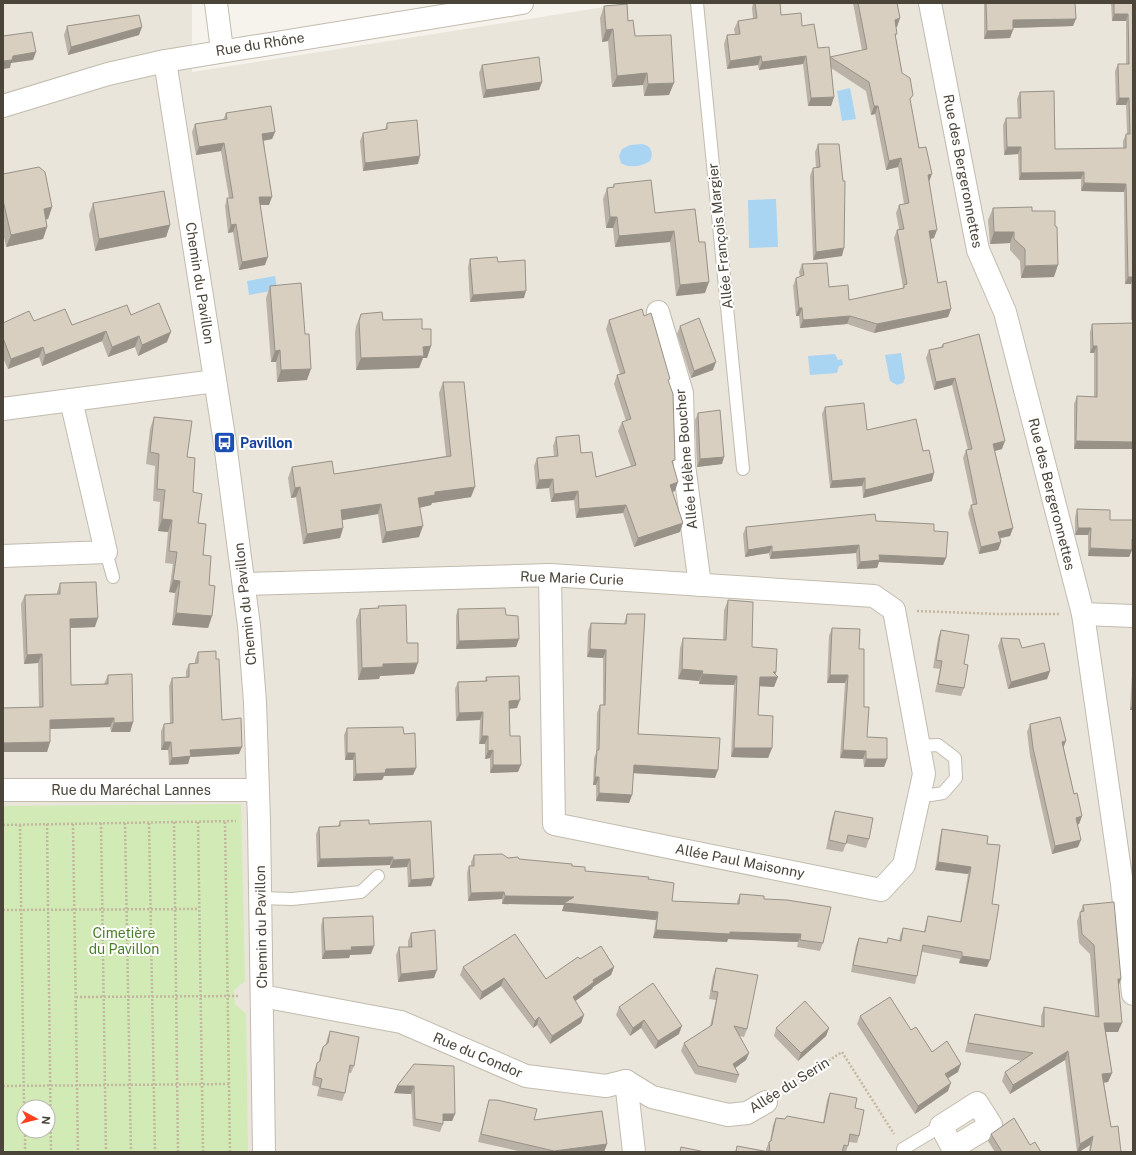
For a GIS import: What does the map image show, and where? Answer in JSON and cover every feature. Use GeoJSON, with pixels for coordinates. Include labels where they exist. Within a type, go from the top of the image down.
{"type":"FeatureCollection","features":[{"type":"Feature","properties":{"kind":"street"},"geometry":{"type":"LineString","coordinates":[[216,3],[222,50]]}},
{"type":"Feature","properties":{"kind":"street","name":"Rue du Rhône"},"geometry":{"type":"LineString","coordinates":[[3,106],[108,74],[164,61],[222,50],[522,3]]}},
{"type":"Feature","properties":{"kind":"street","name":"Rue des Bergeronnettes"},"geometry":{"type":"LineString","coordinates":[[930,3],[978,250],[1004,312],[1082,614],[1127,885],[1133,994]]}},
{"type":"Feature","properties":{"kind":"street","name":"Chemin du Pavillon"},"geometry":{"type":"LineString","coordinates":[[164,61],[215,381],[245,584],[255,702],[258,790],[264,1152]]}},
{"type":"Feature","properties":{"kind":"street","name":"Allée Hélène Boucher"},"geometry":{"type":"LineString","coordinates":[[658,312],[682,393],[684,465],[700,585]]}},
{"type":"Feature","properties":{"kind":"street"},"geometry":{"type":"LineString","coordinates":[[3,409],[215,381]]}},
{"type":"Feature","properties":{"kind":"street"},"geometry":{"type":"LineString","coordinates":[[3,556],[106,552],[71,400]]}},
{"type":"Feature","properties":{"kind":"street","name":"Rue Marie Curie"},"geometry":{"type":"LineString","coordinates":[[245,584],[550,575],[874,596],[894,610]]}},
{"type":"Feature","properties":{"kind":"street","name":"Allée Paul Maisonny"},"geometry":{"type":"LineString","coordinates":[[550,575],[554,824],[881,890],[904,865],[924,774],[894,610]]}},
{"type":"Feature","properties":{"kind":"street"},"geometry":{"type":"LineString","coordinates":[[1082,614],[1133,616]]}},
{"type":"Feature","properties":{"kind":"street","name":"Rue du Maréchal Lannes"},"geometry":{"type":"LineString","coordinates":[[3,790],[258,790]]}},
{"type":"Feature","properties":{"kind":"street","name":"Rue du Condor"},"geometry":{"type":"LineString","coordinates":[[262,996],[401,1022],[526,1076],[606,1086],[626,1081]]}},
{"type":"Feature","properties":{"kind":"street"},"geometry":{"type":"LineString","coordinates":[[626,1081],[634,1152]]}},
{"type":"Feature","properties":{"kind":"street","name":"Allée du Serin"},"geometry":{"type":"LineString","coordinates":[[626,1081],[652,1097],[728,1115],[747,1113],[766,1102]]}},
{"type":"Feature","properties":{"kind":"street"},"geometry":{"type":"LineString","coordinates":[[977,1103],[991,1125],[954,1150],[941,1126],[977,1103]]}},
{"type":"Feature","properties":{"kind":"lane","name":"Allée François Margier"},"geometry":{"type":"LineString","coordinates":[[697,3],[743,469]]}},
{"type":"Feature","properties":{"kind":"lane"},"geometry":{"type":"LineString","coordinates":[[106,552],[112,576]]}},
{"type":"Feature","properties":{"kind":"lane"},"geometry":{"type":"LineString","coordinates":[[919,746],[938,745],[955,758],[956,778],[943,793],[919,797]]}},
{"type":"Feature","properties":{"kind":"lane"},"geometry":{"type":"LineString","coordinates":[[260,898],[292,899],[361,892],[378,876]]}},
{"type":"Feature","properties":{"kind":"lane"},"geometry":{"type":"LineString","coordinates":[[903,1149],[941,1126]]}},
{"type":"Feature","properties":{"kind":"path"},"geometry":{"type":"LineString","coordinates":[[894,610],[997,614],[1082,614]]}},
{"type":"Feature","properties":{"kind":"path"},"geometry":{"type":"LineString","coordinates":[[174,822],[178,1152]]}},
{"type":"Feature","properties":{"kind":"path"},"geometry":{"type":"LineString","coordinates":[[198,822],[203,1152]]}},
{"type":"Feature","properties":{"kind":"path"},"geometry":{"type":"LineString","coordinates":[[3,825],[225,822],[230,1152]]}},
{"type":"Feature","properties":{"kind":"path"},"geometry":{"type":"LineString","coordinates":[[101,823],[106,1152]]}},
{"type":"Feature","properties":{"kind":"path"},"geometry":{"type":"LineString","coordinates":[[125,823],[131,1152]]}},
{"type":"Feature","properties":{"kind":"path"},"geometry":{"type":"LineString","coordinates":[[149,823],[155,1152]]}},
{"type":"Feature","properties":{"kind":"path"},"geometry":{"type":"LineString","coordinates":[[20,824],[24,1099]]}},
{"type":"Feature","properties":{"kind":"path"},"geometry":{"type":"LineString","coordinates":[[47,824],[50,1152]]}},
{"type":"Feature","properties":{"kind":"path"},"geometry":{"type":"LineString","coordinates":[[73,824],[78,1152]]}},
{"type":"Feature","properties":{"kind":"path"},"geometry":{"type":"LineString","coordinates":[[3,910],[199,908]]}},
{"type":"Feature","properties":{"kind":"path"},"geometry":{"type":"LineString","coordinates":[[76,997],[262,996]]}},
{"type":"Feature","properties":{"kind":"path","name":"Allée du Serin"},"geometry":{"type":"LineString","coordinates":[[766,1102],[842,1052],[903,1149]]}},
{"type":"Feature","properties":{"kind":"path"},"geometry":{"type":"LineString","coordinates":[[3,1086],[229,1084]]}},
{"type":"Feature","properties":{"kind":"path"},"geometry":{"type":"LineString","coordinates":[[25,1139],[25,1152]]}},
{"type":"Feature","properties":{"kind":"shaded area"},"geometry":{"type":"Polygon","coordinates":[[[3,3],[192,3],[192,72],[630,3],[1133,3],[1133,1152],[3,1152],[3,3]]]}},
{"type":"Feature","properties":{"kind":"green space","name":"Cimetière du Pavillon"},"geometry":{"type":"Polygon","coordinates":[[[241,804],[245,981],[234,990],[235,1004],[246,1014],[248,1152],[3,1152],[3,806],[241,804]]]}},
{"type":"Feature","properties":{"kind":"water"},"geometry":{"type":"Polygon","coordinates":[[[850,88],[856,119],[842,121],[837,91],[850,88]]]}},
{"type":"Feature","properties":{"kind":"water"},"geometry":{"type":"Polygon","coordinates":[[[642,144],[648,146],[652,152],[650,161],[636,166],[628,166],[621,163],[619,156],[622,149],[630,145],[642,144]]]}},
{"type":"Feature","properties":{"kind":"water"},"geometry":{"type":"Polygon","coordinates":[[[776,199],[778,247],[749,248],[748,200],[776,199]]]}},
{"type":"Feature","properties":{"kind":"water"},"geometry":{"type":"Polygon","coordinates":[[[275,276],[277,290],[249,295],[247,281],[275,276]]]}},
{"type":"Feature","properties":{"kind":"water"},"geometry":{"type":"Polygon","coordinates":[[[901,353],[905,378],[903,383],[897,385],[890,381],[885,355],[901,353]]]}},
{"type":"Feature","properties":{"kind":"water"},"geometry":{"type":"Polygon","coordinates":[[[835,354],[838,360],[842,359],[843,365],[839,366],[837,373],[810,375],[808,356],[835,354]]]}},
{"type":"Feature","properties":{"kind":"building"},"geometry":{"type":"Polygon","coordinates":[[[755,3],[780,3],[781,15],[801,13],[802,26],[814,24],[818,48],[829,47],[834,97],[811,98],[806,56],[762,62],[761,56],[730,61],[727,35],[740,34],[738,21],[757,18],[755,3]]]}},
{"type":"Feature","properties":{"kind":"building"},"geometry":{"type":"Polygon","coordinates":[[[858,3],[897,3],[900,18],[895,20],[897,34],[895,34],[902,73],[910,78],[913,95],[910,99],[919,148],[926,147],[932,174],[928,175],[937,230],[929,231],[938,283],[946,281],[951,309],[877,324],[850,316],[803,320],[802,308],[799,308],[796,278],[804,275],[802,264],[827,263],[829,287],[848,285],[849,300],[904,288],[904,285],[907,284],[897,230],[904,229],[899,205],[909,203],[901,158],[889,161],[878,106],[874,106],[869,82],[830,57],[867,49],[858,3]]]}},
{"type":"Feature","properties":{"kind":"building"},"geometry":{"type":"Polygon","coordinates":[[[986,3],[1075,3],[1076,19],[1013,20],[1013,30],[987,31],[986,3]]]}},
{"type":"Feature","properties":{"kind":"building"},"geometry":{"type":"Polygon","coordinates":[[[1114,3],[1133,3],[1133,277],[1128,277],[1126,184],[1084,183],[1084,172],[1021,173],[1021,147],[1007,147],[1006,118],[1021,118],[1020,92],[1054,91],[1055,149],[1126,148],[1126,134],[1130,134],[1129,98],[1119,98],[1118,64],[1129,64],[1128,14],[1114,14],[1114,3]]]}},
{"type":"Feature","properties":{"kind":"building"},"geometry":{"type":"Polygon","coordinates":[[[627,4],[628,21],[633,20],[635,36],[671,35],[674,83],[648,84],[647,73],[617,76],[613,29],[606,30],[604,6],[627,4]]]}},
{"type":"Feature","properties":{"kind":"building"},"geometry":{"type":"Polygon","coordinates":[[[139,15],[142,27],[71,47],[67,26],[139,15]]]}},
{"type":"Feature","properties":{"kind":"building"},"geometry":{"type":"Polygon","coordinates":[[[32,32],[36,52],[13,56],[12,60],[3,61],[3,36],[32,32]]]}},
{"type":"Feature","properties":{"kind":"building"},"geometry":{"type":"Polygon","coordinates":[[[539,57],[542,82],[486,90],[482,65],[539,57]]]}},
{"type":"Feature","properties":{"kind":"building"},"geometry":{"type":"Polygon","coordinates":[[[271,106],[275,132],[262,134],[272,197],[259,197],[268,257],[242,262],[236,224],[231,225],[227,198],[233,198],[224,143],[199,147],[195,124],[227,119],[226,113],[271,106]]]}},
{"type":"Feature","properties":{"kind":"building"},"geometry":{"type":"Polygon","coordinates":[[[417,120],[420,156],[365,163],[363,133],[387,129],[387,123],[417,120]]]}},
{"type":"Feature","properties":{"kind":"building"},"geometry":{"type":"Polygon","coordinates":[[[818,144],[839,144],[843,181],[845,181],[844,248],[816,252],[813,168],[820,167],[818,144]]]}},
{"type":"Feature","properties":{"kind":"building"},"geometry":{"type":"Polygon","coordinates":[[[39,167],[45,172],[52,207],[44,209],[47,227],[11,235],[3,200],[3,174],[39,167]]]}},
{"type":"Feature","properties":{"kind":"building"},"geometry":{"type":"Polygon","coordinates":[[[651,180],[655,213],[695,209],[699,242],[705,242],[709,282],[680,285],[674,231],[619,236],[617,217],[610,217],[607,188],[614,187],[614,184],[651,180]]]}},
{"type":"Feature","properties":{"kind":"building"},"geometry":{"type":"Polygon","coordinates":[[[164,191],[170,225],[99,239],[93,203],[164,191]]]}},
{"type":"Feature","properties":{"kind":"building"},"geometry":{"type":"Polygon","coordinates":[[[1032,207],[1032,211],[1055,211],[1058,265],[1025,266],[1025,249],[1014,239],[1014,232],[994,232],[993,208],[1032,207]]]}},
{"type":"Feature","properties":{"kind":"building"},"geometry":{"type":"Polygon","coordinates":[[[497,257],[498,262],[525,260],[526,291],[473,295],[470,259],[497,257]]]}},
{"type":"Feature","properties":{"kind":"building"},"geometry":{"type":"Polygon","coordinates":[[[301,283],[305,334],[309,334],[311,369],[281,370],[280,350],[275,351],[270,286],[301,283]]]}},
{"type":"Feature","properties":{"kind":"building"},"geometry":{"type":"Polygon","coordinates":[[[159,303],[171,332],[142,345],[139,336],[112,347],[106,331],[45,355],[43,347],[11,359],[3,338],[3,323],[29,311],[34,321],[65,309],[72,325],[127,305],[131,315],[159,303]]]}},
{"type":"Feature","properties":{"kind":"building"},"geometry":{"type":"Polygon","coordinates":[[[642,309],[644,316],[651,313],[673,394],[675,460],[672,461],[678,482],[670,485],[683,523],[638,538],[626,505],[579,509],[578,491],[554,494],[553,479],[539,480],[537,458],[558,456],[556,437],[579,435],[581,453],[592,452],[596,477],[636,465],[622,422],[631,419],[617,375],[625,373],[609,320],[642,309]]]}},
{"type":"Feature","properties":{"kind":"building"},"geometry":{"type":"Polygon","coordinates":[[[382,312],[383,320],[422,319],[422,329],[431,329],[431,346],[423,347],[424,356],[361,358],[359,321],[361,314],[382,312]]]}},
{"type":"Feature","properties":{"kind":"building"},"geometry":{"type":"Polygon","coordinates":[[[699,318],[716,362],[694,371],[680,326],[699,318]]]}},
{"type":"Feature","properties":{"kind":"building"},"geometry":{"type":"Polygon","coordinates":[[[1133,323],[1133,442],[1076,441],[1077,396],[1097,397],[1097,346],[1093,346],[1092,324],[1133,323]]]}},
{"type":"Feature","properties":{"kind":"building"},"geometry":{"type":"Polygon","coordinates":[[[979,334],[1005,441],[993,444],[1013,528],[998,532],[1001,542],[981,547],[971,505],[977,504],[966,450],[972,449],[955,378],[936,382],[929,350],[943,347],[943,344],[979,334]]]}},
{"type":"Feature","properties":{"kind":"building"},"geometry":{"type":"Polygon","coordinates":[[[443,382],[464,382],[475,487],[435,492],[435,495],[418,498],[423,526],[386,532],[381,504],[341,510],[343,528],[307,534],[300,487],[295,488],[292,467],[332,461],[334,474],[451,456],[443,382]]]}},
{"type":"Feature","properties":{"kind":"building"},"geometry":{"type":"Polygon","coordinates":[[[864,403],[867,430],[916,419],[923,451],[929,450],[934,473],[865,490],[865,478],[832,481],[825,407],[864,403]]]}},
{"type":"Feature","properties":{"kind":"building"},"geometry":{"type":"Polygon","coordinates":[[[720,410],[724,457],[700,459],[698,413],[720,410]]]}},
{"type":"Feature","properties":{"kind":"building"},"geometry":{"type":"Polygon","coordinates":[[[154,417],[192,421],[187,457],[195,458],[193,492],[202,494],[198,523],[206,524],[203,555],[211,556],[209,585],[215,586],[212,616],[176,613],[180,581],[173,580],[177,552],[169,551],[172,520],[162,519],[165,490],[157,489],[159,454],[150,452],[154,417]]]}},
{"type":"Feature","properties":{"kind":"building"},"geometry":{"type":"Polygon","coordinates":[[[1077,509],[1110,510],[1110,520],[1133,520],[1132,550],[1090,548],[1091,528],[1078,528],[1077,509]]]}},
{"type":"Feature","properties":{"kind":"building"},"geometry":{"type":"Polygon","coordinates":[[[875,514],[876,521],[934,524],[934,531],[948,532],[946,558],[879,555],[880,560],[860,562],[859,545],[772,552],[772,546],[748,550],[746,527],[875,514]]]}},
{"type":"Feature","properties":{"kind":"building"},"geometry":{"type":"Polygon","coordinates":[[[96,582],[98,618],[70,619],[71,685],[108,684],[108,675],[132,674],[133,722],[114,723],[114,718],[50,720],[50,742],[3,743],[3,708],[43,707],[42,654],[27,655],[25,595],[60,594],[60,583],[96,582]]]}},
{"type":"Feature","properties":{"kind":"building"},"geometry":{"type":"Polygon","coordinates":[[[728,600],[753,602],[752,647],[777,649],[776,672],[773,672],[778,677],[760,677],[758,715],[773,716],[772,748],[734,748],[737,676],[702,674],[703,671],[682,669],[683,638],[726,640],[728,600]]]}},
{"type":"Feature","properties":{"kind":"building"},"geometry":{"type":"Polygon","coordinates":[[[406,605],[407,643],[418,643],[418,663],[383,664],[383,667],[362,668],[360,609],[379,608],[378,606],[406,605]]]}},
{"type":"Feature","properties":{"kind":"building"},"geometry":{"type":"Polygon","coordinates":[[[505,608],[506,615],[518,616],[519,639],[459,641],[458,609],[505,608]]]}},
{"type":"Feature","properties":{"kind":"building"},"geometry":{"type":"Polygon","coordinates":[[[627,614],[645,614],[638,734],[720,738],[718,770],[634,765],[632,795],[599,793],[599,777],[595,777],[597,750],[599,750],[600,705],[605,705],[606,650],[590,649],[591,623],[626,624],[627,614]]]}},
{"type":"Feature","properties":{"kind":"building"},"geometry":{"type":"Polygon","coordinates":[[[832,628],[860,629],[859,649],[864,649],[864,707],[869,707],[867,737],[887,738],[887,759],[866,759],[866,751],[843,750],[848,675],[830,675],[832,628]]]}},
{"type":"Feature","properties":{"kind":"building"},"geometry":{"type":"Polygon","coordinates":[[[941,630],[969,635],[964,664],[968,665],[964,688],[938,684],[942,661],[936,660],[941,630]]]}},
{"type":"Feature","properties":{"kind":"building"},"geometry":{"type":"Polygon","coordinates":[[[1001,638],[1019,639],[1022,648],[1044,643],[1050,671],[1011,682],[1001,638]]]}},
{"type":"Feature","properties":{"kind":"building"},"geometry":{"type":"Polygon","coordinates":[[[216,651],[216,659],[219,659],[222,720],[241,718],[242,747],[190,750],[191,756],[172,758],[171,742],[164,742],[164,724],[173,723],[172,678],[189,677],[189,664],[198,663],[198,652],[216,651]]]}},
{"type":"Feature","properties":{"kind":"building"},"geometry":{"type":"Polygon","coordinates":[[[519,676],[520,700],[509,701],[510,736],[520,736],[521,765],[493,765],[493,750],[488,751],[488,736],[482,736],[483,712],[459,713],[458,682],[487,681],[486,677],[519,676]]]}},
{"type":"Feature","properties":{"kind":"building"},"geometry":{"type":"Polygon","coordinates":[[[1060,717],[1066,741],[1062,742],[1074,794],[1077,793],[1082,816],[1076,818],[1081,840],[1055,846],[1033,748],[1030,724],[1060,717]]]}},
{"type":"Feature","properties":{"kind":"building"},"geometry":{"type":"Polygon","coordinates":[[[403,727],[404,734],[415,733],[416,768],[386,769],[385,773],[356,774],[355,753],[347,753],[347,728],[403,727]]]}},
{"type":"Feature","properties":{"kind":"building"},"geometry":{"type":"Polygon","coordinates":[[[835,811],[873,818],[869,839],[848,835],[846,844],[829,840],[835,811]]]}},
{"type":"Feature","properties":{"kind":"building"},"geometry":{"type":"Polygon","coordinates":[[[369,820],[369,824],[431,821],[434,878],[411,880],[410,859],[393,860],[393,857],[320,859],[319,827],[340,826],[340,821],[369,820]]]}},
{"type":"Feature","properties":{"kind":"building"},"geometry":{"type":"Polygon","coordinates":[[[942,829],[988,836],[987,844],[1000,845],[992,904],[999,905],[990,960],[962,956],[962,952],[923,945],[917,976],[853,965],[859,938],[887,943],[888,938],[901,941],[903,928],[925,932],[928,916],[961,922],[971,867],[938,862],[942,829]]]}},
{"type":"Feature","properties":{"kind":"building"},"geometry":{"type":"Polygon","coordinates":[[[502,854],[508,858],[518,857],[519,859],[572,864],[572,866],[585,867],[585,871],[649,877],[648,879],[674,883],[672,901],[739,904],[740,894],[764,896],[764,899],[787,900],[831,907],[823,943],[800,940],[801,934],[730,932],[730,934],[656,930],[658,912],[564,903],[574,897],[505,896],[504,892],[471,893],[469,866],[474,866],[474,855],[502,854]]]}},
{"type":"Feature","properties":{"kind":"building"},"geometry":{"type":"Polygon","coordinates":[[[1114,902],[1121,979],[1118,979],[1122,1023],[1104,1023],[1112,1073],[1102,1074],[1111,1127],[1118,1126],[1121,1152],[1090,1152],[1093,1136],[1080,1144],[1068,1051],[1013,1085],[1005,1072],[1033,1053],[968,1043],[975,1014],[1044,1027],[1044,1007],[1099,1017],[1094,945],[1082,934],[1080,912],[1084,911],[1083,905],[1114,902]]]}},
{"type":"Feature","properties":{"kind":"building"},"geometry":{"type":"Polygon","coordinates":[[[373,916],[374,946],[351,947],[352,950],[325,951],[323,918],[373,916]]]}},
{"type":"Feature","properties":{"kind":"building"},"geometry":{"type":"Polygon","coordinates":[[[435,930],[437,970],[401,974],[399,947],[412,947],[411,933],[435,930]]]}},
{"type":"Feature","properties":{"kind":"building"},"geometry":{"type":"Polygon","coordinates":[[[515,934],[546,979],[578,957],[580,959],[601,946],[614,967],[593,980],[594,982],[573,997],[584,1015],[552,1036],[539,1017],[535,1021],[504,978],[482,992],[463,967],[515,934]]]}},
{"type":"Feature","properties":{"kind":"building"},"geometry":{"type":"Polygon","coordinates":[[[716,968],[758,975],[747,1029],[734,1026],[749,1053],[733,1064],[739,1075],[698,1066],[684,1043],[712,1025],[718,992],[712,991],[716,968]]]}},
{"type":"Feature","properties":{"kind":"building"},"geometry":{"type":"Polygon","coordinates":[[[653,983],[682,1026],[658,1041],[644,1020],[633,1028],[619,1007],[653,983]]]}},
{"type":"Feature","properties":{"kind":"building"},"geometry":{"type":"Polygon","coordinates":[[[890,997],[911,1030],[916,1027],[932,1052],[947,1041],[961,1064],[945,1074],[951,1083],[918,1106],[860,1016],[890,997]]]}},
{"type":"Feature","properties":{"kind":"building"},"geometry":{"type":"Polygon","coordinates":[[[805,1001],[829,1028],[801,1053],[776,1028],[805,1001]]]}},
{"type":"Feature","properties":{"kind":"building"},"geometry":{"type":"Polygon","coordinates":[[[330,1031],[359,1037],[354,1066],[350,1065],[345,1093],[320,1088],[322,1079],[315,1077],[317,1063],[320,1061],[323,1047],[328,1043],[330,1031]]]}},
{"type":"Feature","properties":{"kind":"building"},"geometry":{"type":"Polygon","coordinates":[[[414,1064],[454,1066],[455,1114],[443,1114],[443,1124],[415,1119],[414,1086],[397,1086],[414,1064]]]}},
{"type":"Feature","properties":{"kind":"building"},"geometry":{"type":"Polygon","coordinates":[[[830,1093],[857,1098],[855,1108],[864,1110],[859,1136],[850,1134],[848,1146],[844,1145],[842,1152],[770,1152],[769,1142],[771,1141],[776,1118],[785,1119],[787,1116],[824,1123],[830,1093]]]}},
{"type":"Feature","properties":{"kind":"building"},"geometry":{"type":"Polygon","coordinates":[[[489,1100],[497,1100],[537,1109],[534,1120],[602,1111],[607,1144],[554,1151],[481,1134],[489,1100]]]}},
{"type":"Feature","properties":{"kind":"building"},"geometry":{"type":"Polygon","coordinates":[[[1014,1118],[1030,1145],[1035,1142],[1041,1152],[1002,1152],[991,1134],[1014,1118]]]}},
{"type":"Feature","properties":{"kind":"building"},"geometry":{"type":"Polygon","coordinates":[[[737,1146],[769,1152],[736,1152],[737,1146]]]}},
{"type":"Feature","properties":{"kind":"building"},"geometry":{"type":"Polygon","coordinates":[[[681,1147],[705,1152],[680,1152],[681,1147]]]}},
{"type":"Feature","properties":{"kind":"place","name":"Pavillon"},"geometry":{"type":"Point","coordinates":[225,443]}}]}
